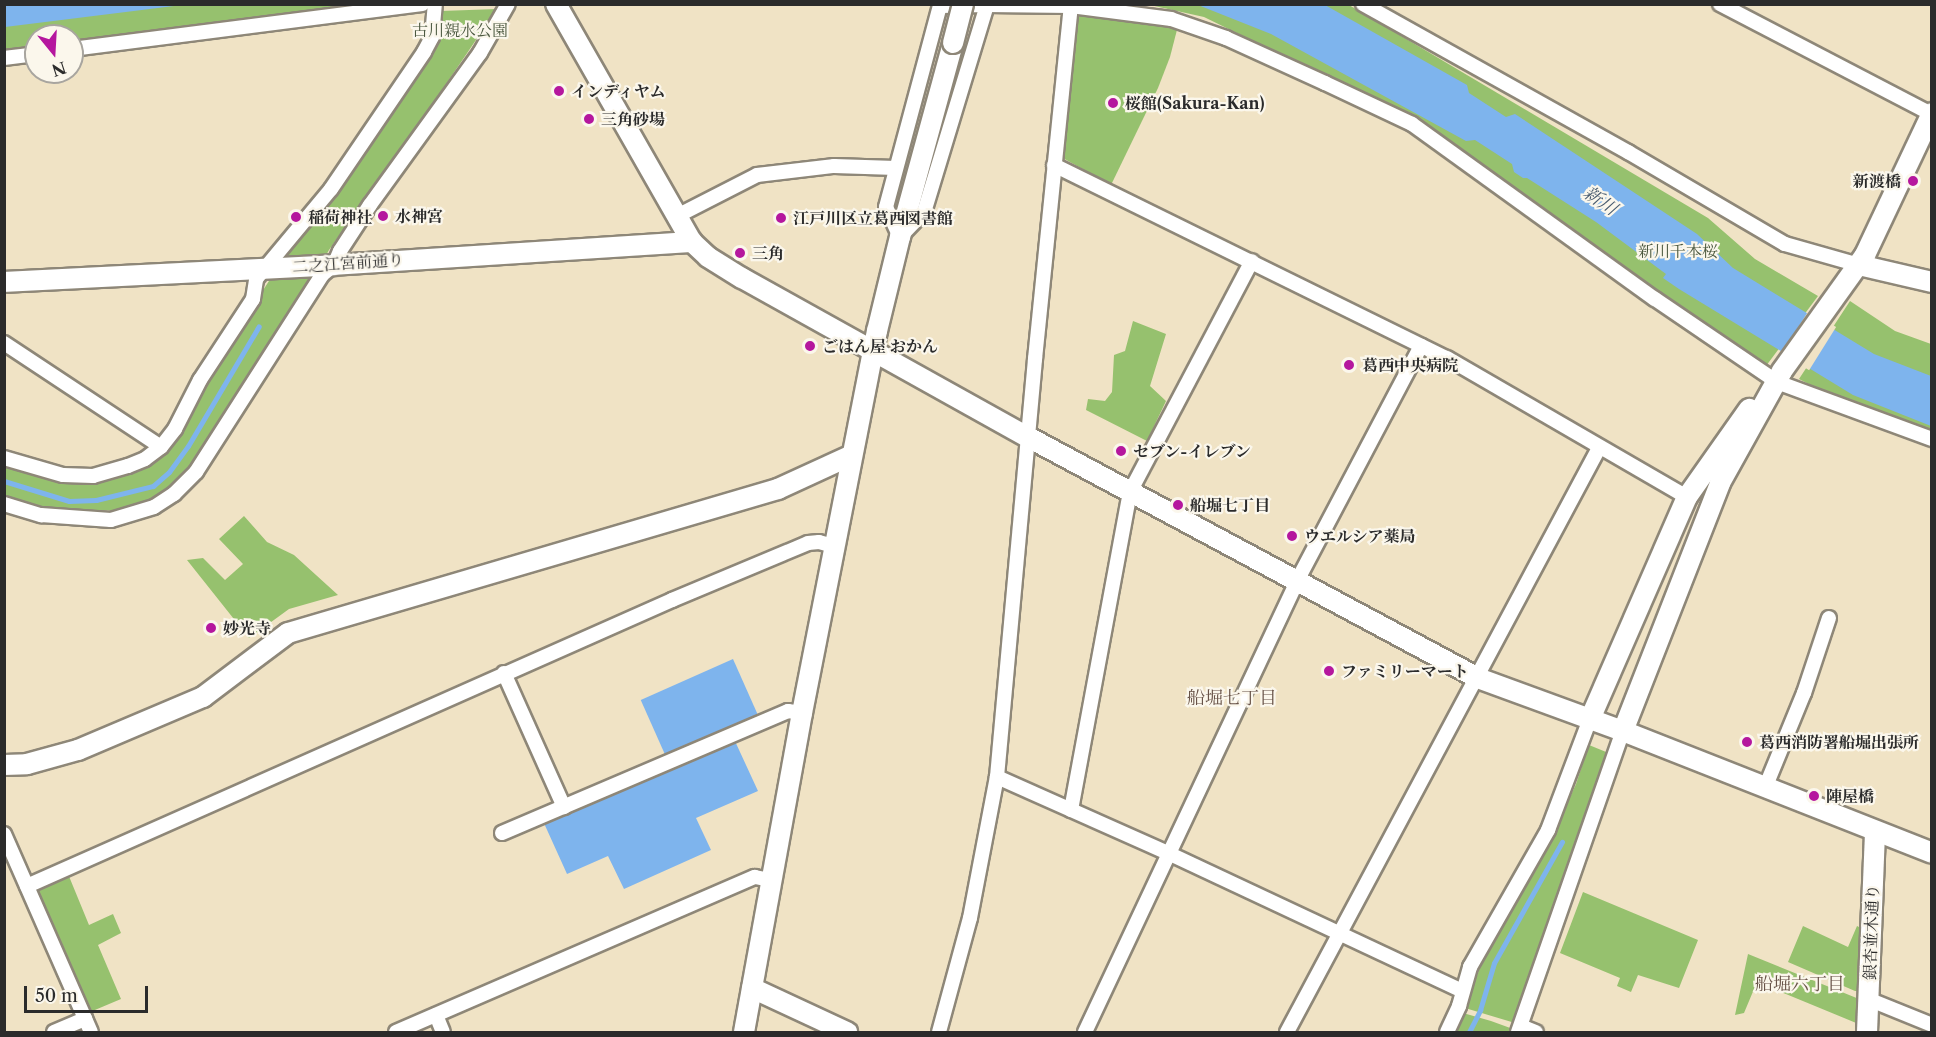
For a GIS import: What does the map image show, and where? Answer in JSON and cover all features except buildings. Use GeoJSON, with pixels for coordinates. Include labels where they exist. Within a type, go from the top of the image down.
{"type":"FeatureCollection","features":[{"type":"Feature","properties":{"kind":"street"},"geometry":{"type":"LineString","coordinates":[[84,48],[422,4]]}},
{"type":"Feature","properties":{"kind":"street"},"geometry":{"type":"LineString","coordinates":[[4,458],[63,475],[93,476],[146,459],[161,447],[175,429],[200,380],[253,299],[256,279],[299,231],[331,189],[424,52],[432,36],[435,4]]}},
{"type":"Feature","properties":{"kind":"street"},"geometry":{"type":"LineString","coordinates":[[4,504],[41,515],[111,520],[154,507],[174,494],[196,472],[322,275],[334,265],[340,251],[370,205],[480,53],[508,4]]}},
{"type":"Feature","properties":{"kind":"street"},"geometry":{"type":"LineString","coordinates":[[556,4],[692,242],[742,278],[1028,437],[1478,678],[1623,731],[1932,853]]}},
{"type":"Feature","properties":{"kind":"street"},"geometry":{"type":"LineString","coordinates":[[744,1032],[802,713],[873,350],[900,237],[963,4]]}},
{"type":"Feature","properties":{"kind":"street"},"geometry":{"type":"LineString","coordinates":[[1364,4],[1629,152],[1785,244],[1859,265],[1932,282]]}},
{"type":"Feature","properties":{"kind":"street"},"geometry":{"type":"LineString","coordinates":[[1536,1032],[1519,1029],[1623,731],[1720,483],[1779,376],[1859,265],[1931,114],[1738,9],[1720,4]]}},
{"type":"Feature","properties":{"kind":"street"},"geometry":{"type":"LineString","coordinates":[[900,237],[886,207],[937,5],[1071,6],[1187,23],[1270,58],[1412,124],[1646,292],[1779,376],[1932,439]]}},
{"type":"Feature","properties":{"kind":"street"},"geometry":{"type":"LineString","coordinates":[[900,237],[924,212],[987,5]]}},
{"type":"Feature","properties":{"kind":"street"},"geometry":{"type":"LineString","coordinates":[[939,1032],[970,918],[997,777],[1071,6]]}},
{"type":"Feature","properties":{"kind":"street"},"geometry":{"type":"LineString","coordinates":[[4,58],[24,56]]}},
{"type":"Feature","properties":{"kind":"street"},"geometry":{"type":"LineString","coordinates":[[1054,165],[1447,358],[1687,497]]}},
{"type":"Feature","properties":{"kind":"street"},"geometry":{"type":"LineString","coordinates":[[677,216],[757,175],[834,166],[896,168]]}},
{"type":"Feature","properties":{"kind":"street","name":"二之江宮前通り"},"geometry":{"type":"LineString","coordinates":[[4,282],[334,265],[692,242]]}},
{"type":"Feature","properties":{"kind":"street"},"geometry":{"type":"LineString","coordinates":[[1071,810],[1130,492],[1252,261]]}},
{"type":"Feature","properties":{"kind":"street"},"geometry":{"type":"LineString","coordinates":[[4,343],[161,447]]}},
{"type":"Feature","properties":{"kind":"street"},"geometry":{"type":"LineString","coordinates":[[1085,1032],[1297,581],[1421,346]]}},
{"type":"Feature","properties":{"kind":"street"},"geometry":{"type":"LineString","coordinates":[[1447,1032],[1470,967],[1548,830],[1590,719],[1687,497],[1752,404],[1779,376]]}},
{"type":"Feature","properties":{"kind":"street"},"geometry":{"type":"LineString","coordinates":[[1287,1032],[1599,448]]}},
{"type":"Feature","properties":{"kind":"street"},"geometry":{"type":"LineString","coordinates":[[4,765],[27,764],[78,750],[204,697],[288,633],[778,489],[852,455]]}},
{"type":"Feature","properties":{"kind":"street"},"geometry":{"type":"LineString","coordinates":[[27,886],[504,673],[808,543],[819,542],[834,546]]}},
{"type":"Feature","properties":{"kind":"street"},"geometry":{"type":"LineString","coordinates":[[1765,788],[1804,693],[1829,618]]}},
{"type":"Feature","properties":{"kind":"street"},"geometry":{"type":"LineString","coordinates":[[504,673],[564,807]]}},
{"type":"Feature","properties":{"kind":"street"},"geometry":{"type":"LineString","coordinates":[[502,833],[788,711],[802,713]]}},
{"type":"Feature","properties":{"kind":"street"},"geometry":{"type":"LineString","coordinates":[[997,777],[1170,854],[1463,991]]}},
{"type":"Feature","properties":{"kind":"street","name":"銀杏並木通り"},"geometry":{"type":"LineString","coordinates":[[1866,1032],[1875,832]]}},
{"type":"Feature","properties":{"kind":"street"},"geometry":{"type":"LineString","coordinates":[[4,834],[88,1026],[54,1032]]}},
{"type":"Feature","properties":{"kind":"street"},"geometry":{"type":"LineString","coordinates":[[396,1032],[754,877],[771,880]]}},
{"type":"Feature","properties":{"kind":"street"},"geometry":{"type":"LineString","coordinates":[[752,988],[847,1032]]}},
{"type":"Feature","properties":{"kind":"street"},"geometry":{"type":"LineString","coordinates":[[1868,999],[1932,1025]]}},
{"type":"Feature","properties":{"kind":"street"},"geometry":{"type":"LineString","coordinates":[[436,1015],[443,1032]]}},
{"type":"Feature","properties":{"kind":"green space"},"geometry":{"type":"Polygon","coordinates":[[[4,5],[399,5],[84,44],[84,24],[24,24],[24,51],[5,53],[4,5]]]}},
{"type":"Feature","properties":{"kind":"green space","name":"新川千本桜"},"geometry":{"type":"Polygon","coordinates":[[[1150,5],[1349,5],[1708,218],[1755,259],[1818,296],[1766,366],[1413,119],[1204,17],[1150,5]]]}},
{"type":"Feature","properties":{"kind":"green space","name":"古川親水公園"},"geometry":{"type":"Polygon","coordinates":[[[497,9],[370,196],[366,197],[329,250],[312,280],[269,341],[232,406],[190,466],[169,488],[149,501],[123,511],[46,508],[5,496],[5,465],[56,479],[155,458],[287,253],[438,42],[441,11],[497,9]]]}},
{"type":"Feature","properties":{"kind":"green space"},"geometry":{"type":"Polygon","coordinates":[[[1075,10],[1179,22],[1170,57],[1158,88],[1111,185],[1061,157],[1075,10]]]}},
{"type":"Feature","properties":{"kind":"green space"},"geometry":{"type":"Polygon","coordinates":[[[1850,301],[1895,331],[1931,344],[1931,436],[1845,403],[1799,379],[1850,301]]]}},
{"type":"Feature","properties":{"kind":"green space"},"geometry":{"type":"Polygon","coordinates":[[[1133,321],[1166,334],[1150,386],[1166,401],[1147,441],[1086,410],[1088,399],[1105,401],[1112,392],[1114,355],[1125,351],[1133,321]]]}},
{"type":"Feature","properties":{"kind":"green space"},"geometry":{"type":"Polygon","coordinates":[[[244,516],[267,542],[294,555],[338,595],[289,609],[249,638],[187,560],[203,558],[225,580],[243,564],[219,539],[244,516]]]}},
{"type":"Feature","properties":{"kind":"green space"},"geometry":{"type":"Polygon","coordinates":[[[1589,745],[1611,754],[1515,1023],[1465,1008],[1485,954],[1529,880],[1561,817],[1576,784],[1589,745]]]}},
{"type":"Feature","properties":{"kind":"green space"},"geometry":{"type":"Polygon","coordinates":[[[66,869],[89,925],[113,914],[121,933],[98,945],[121,999],[83,1015],[27,886],[66,869]]]}},
{"type":"Feature","properties":{"kind":"green space"},"geometry":{"type":"Polygon","coordinates":[[[1583,892],[1698,940],[1679,988],[1638,975],[1631,992],[1617,986],[1620,978],[1560,953],[1583,892]]]}},
{"type":"Feature","properties":{"kind":"green space"},"geometry":{"type":"Polygon","coordinates":[[[1803,926],[1848,947],[1857,926],[1867,931],[1863,991],[1855,991],[1788,962],[1803,926]]]}},
{"type":"Feature","properties":{"kind":"green space"},"geometry":{"type":"Polygon","coordinates":[[[1748,954],[1864,1001],[1861,1025],[1757,982],[1744,1013],[1735,1015],[1748,954]]]}},
{"type":"Feature","properties":{"kind":"green space"},"geometry":{"type":"Polygon","coordinates":[[[1463,1013],[1513,1029],[1511,1032],[1455,1032],[1463,1013]]]}},
{"type":"Feature","properties":{"kind":"water"},"geometry":{"type":"Polygon","coordinates":[[[5,4],[182,4],[182,5],[5,27],[5,4]]]}},
{"type":"Feature","properties":{"kind":"water","name":"新川千本桜"},"geometry":{"type":"Polygon","coordinates":[[[1198,5],[1325,5],[1467,85],[1469,93],[1506,117],[1515,114],[1697,234],[1733,268],[1874,354],[1931,376],[1931,426],[1853,395],[1679,289],[1663,278],[1666,274],[1596,222],[1514,172],[1512,164],[1475,140],[1466,141],[1271,34],[1198,5]]]}},
{"type":"Feature","properties":{"kind":"water"},"geometry":{"type":"Polygon","coordinates":[[[733,659],[759,717],[667,759],[641,700],[733,659]]]}},
{"type":"Feature","properties":{"kind":"water"},"geometry":{"type":"Polygon","coordinates":[[[734,739],[758,791],[696,818],[711,850],[624,889],[608,856],[567,874],[543,821],[734,739]]]}},
{"type":"Feature","properties":{"kind":"pier"},"geometry":{"type":"Polygon","coordinates":[[[1809,310],[1836,327],[1809,370],[1782,353],[1809,310]]]}},
{"type":"Feature","properties":{"kind":"waterway"},"geometry":{"type":"LineString","coordinates":[[4,481],[69,501],[96,500],[153,486],[169,472],[188,446],[259,326]]}},
{"type":"Feature","properties":{"kind":"waterway"},"geometry":{"type":"LineString","coordinates":[[1469,1032],[1480,1010],[1494,963],[1562,842]]}},
{"type":"Feature","properties":{"kind":"place","name":"インディヤム"},"geometry":{"type":"Point","coordinates":[559,91]}},
{"type":"Feature","properties":{"kind":"place","name":"桜館(Sakura-Kan)"},"geometry":{"type":"Point","coordinates":[1113,103]}},
{"type":"Feature","properties":{"kind":"place","name":"三角砂場"},"geometry":{"type":"Point","coordinates":[589,119]}},
{"type":"Feature","properties":{"kind":"place","name":"新渡橋"},"geometry":{"type":"Point","coordinates":[1913,181]}},
{"type":"Feature","properties":{"kind":"place","name":"水神宮"},"geometry":{"type":"Point","coordinates":[383,216]}},
{"type":"Feature","properties":{"kind":"place","name":"稲荷神社"},"geometry":{"type":"Point","coordinates":[296,217]}},
{"type":"Feature","properties":{"kind":"place","name":"江戸川区立葛西図書館"},"geometry":{"type":"Point","coordinates":[781,218]}},
{"type":"Feature","properties":{"kind":"place","name":"三角"},"geometry":{"type":"Point","coordinates":[740,253]}},
{"type":"Feature","properties":{"kind":"place","name":"ごはん屋 おかん"},"geometry":{"type":"Point","coordinates":[810,346]}},
{"type":"Feature","properties":{"kind":"place","name":"葛西中央病院"},"geometry":{"type":"Point","coordinates":[1349,365]}},
{"type":"Feature","properties":{"kind":"place","name":"セブン-イレブン"},"geometry":{"type":"Point","coordinates":[1121,451]}},
{"type":"Feature","properties":{"kind":"place","name":"船堀七丁目"},"geometry":{"type":"Point","coordinates":[1178,505]}},
{"type":"Feature","properties":{"kind":"place","name":"ウエルシア薬局"},"geometry":{"type":"Point","coordinates":[1292,536]}},
{"type":"Feature","properties":{"kind":"place","name":"妙光寺"},"geometry":{"type":"Point","coordinates":[211,628]}},
{"type":"Feature","properties":{"kind":"place","name":"ファミリーマート"},"geometry":{"type":"Point","coordinates":[1329,671]}},
{"type":"Feature","properties":{"kind":"place","name":"葛西消防署船堀出張所"},"geometry":{"type":"Point","coordinates":[1747,742]}},
{"type":"Feature","properties":{"kind":"place","name":"陣屋橋"},"geometry":{"type":"Point","coordinates":[1814,796]}},
{"type":"Feature","properties":{"kind":"district","name":"船堀七丁目"},"geometry":{"type":"Point","coordinates":[1232,698]}},
{"type":"Feature","properties":{"kind":"district","name":"船堀六丁目"},"geometry":{"type":"Point","coordinates":[1800,984]}},
{"type":"Feature","properties":{"kind":"water label","name":"新川"},"geometry":{"type":"Point","coordinates":[1600,201]}}]}
